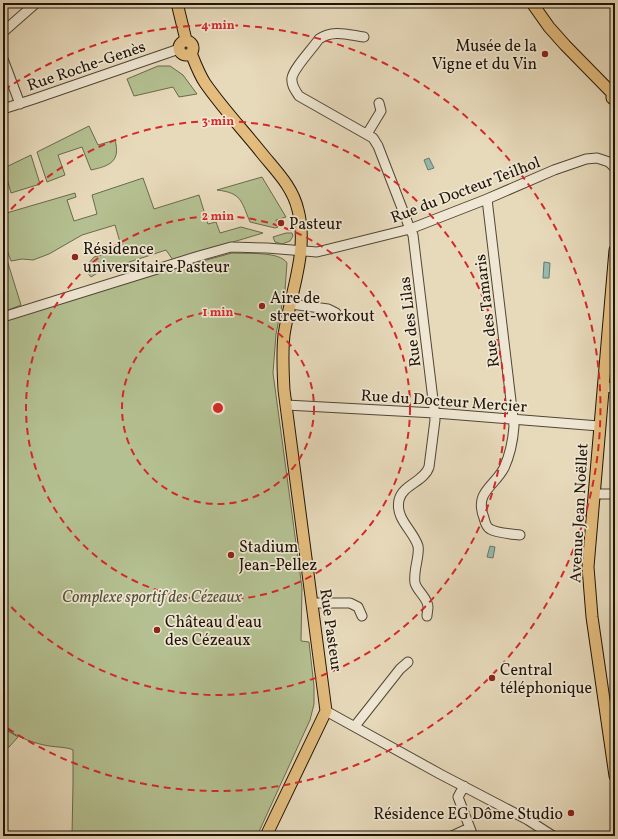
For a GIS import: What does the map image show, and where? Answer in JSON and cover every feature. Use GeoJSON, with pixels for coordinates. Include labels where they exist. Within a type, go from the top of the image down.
{"type":"FeatureCollection","features":[{"type":"Feature","properties":{"kind":"main road"},"geometry":{"type":"LineString","coordinates":[[176,3],[186,40],[193,46],[191,53],[187,55],[183,54],[179,49],[180,43],[186,40]]}},
{"type":"Feature","properties":{"kind":"main road"},"geometry":{"type":"LineString","coordinates":[[532,3],[549,27],[614,95]]}},
{"type":"Feature","properties":{"kind":"main road","name":"Rue Pasteur"},"geometry":{"type":"LineString","coordinates":[[191,53],[205,83],[237,124],[287,183],[294,196],[301,224],[300,252],[283,347],[283,371],[286,405],[326,711]]}},
{"type":"Feature","properties":{"kind":"main road","name":"Avenue Jean Noëllet"},"geometry":{"type":"LineString","coordinates":[[615,250],[603,387],[594,426],[594,494],[588,567],[592,617],[610,707],[615,776]]}},
{"type":"Feature","properties":{"kind":"main road"},"geometry":{"type":"LineString","coordinates":[[266,836],[326,711]]}},
{"type":"Feature","properties":{"kind":"street"},"geometry":{"type":"LineString","coordinates":[[3,32],[34,3]]}},
{"type":"Feature","properties":{"kind":"street"},"geometry":{"type":"LineString","coordinates":[[364,37],[332,33],[319,39],[294,72],[292,79],[293,88],[299,96],[367,134],[381,111],[379,103]]}},
{"type":"Feature","properties":{"kind":"street","name":"Rue Roche-Genès"},"geometry":{"type":"LineString","coordinates":[[3,109],[179,49]]}},
{"type":"Feature","properties":{"kind":"street"},"geometry":{"type":"LineString","coordinates":[[3,59],[20,104]]}},
{"type":"Feature","properties":{"kind":"street","name":"Rue des Lilas"},"geometry":{"type":"LineString","coordinates":[[367,134],[373,138],[378,146],[413,235],[435,413],[427,473],[405,490],[399,498],[398,508],[401,519],[414,536],[418,548],[414,574],[416,585],[428,605],[427,616]]}},
{"type":"Feature","properties":{"kind":"street","name":"Rue du Docteur Teilhol"},"geometry":{"type":"LineString","coordinates":[[3,317],[199,256],[231,248],[267,248],[300,252],[316,252],[410,229],[487,199],[554,170],[586,159],[597,158],[609,162],[615,168]]}},
{"type":"Feature","properties":{"kind":"street","name":"Rue des Tamaris"},"geometry":{"type":"LineString","coordinates":[[487,199],[514,420],[514,431],[507,460],[503,469],[481,500],[481,511],[486,524],[490,529],[520,535]]}},
{"type":"Feature","properties":{"kind":"street"},"geometry":{"type":"LineString","coordinates":[[291,304],[328,309],[336,313]]}},
{"type":"Feature","properties":{"kind":"street"},"geometry":{"type":"LineString","coordinates":[[603,387],[615,388]]}},
{"type":"Feature","properties":{"kind":"street","name":"Rue du Docteur Mercier"},"geometry":{"type":"LineString","coordinates":[[286,405],[435,413],[594,426]]}},
{"type":"Feature","properties":{"kind":"street"},"geometry":{"type":"LineString","coordinates":[[594,494],[615,494]]}},
{"type":"Feature","properties":{"kind":"street"},"geometry":{"type":"LineString","coordinates":[[312,603],[350,603],[358,607],[362,616]]}},
{"type":"Feature","properties":{"kind":"street"},"geometry":{"type":"LineString","coordinates":[[355,726],[400,669],[408,662]]}},
{"type":"Feature","properties":{"kind":"street"},"geometry":{"type":"LineString","coordinates":[[326,711],[440,774],[528,820],[553,836]]}},
{"type":"Feature","properties":{"kind":"street"},"geometry":{"type":"LineString","coordinates":[[452,836],[471,832],[458,797],[464,786]]}},
{"type":"Feature","properties":{"kind":"green space"},"geometry":{"type":"Polygon","coordinates":[[[158,66],[170,66],[183,75],[197,94],[179,97],[173,87],[134,96],[127,79],[158,66]]]}},
{"type":"Feature","properties":{"kind":"green space"},"geometry":{"type":"Polygon","coordinates":[[[89,126],[98,145],[115,140],[116,153],[112,162],[103,167],[91,170],[82,147],[58,155],[65,175],[47,182],[37,152],[89,126]]]}},
{"type":"Feature","properties":{"kind":"green space"},"geometry":{"type":"Polygon","coordinates":[[[31,155],[40,184],[11,193],[4,168],[31,155]]]}},
{"type":"Feature","properties":{"kind":"green space"},"geometry":{"type":"Polygon","coordinates":[[[262,177],[286,217],[276,220],[278,227],[275,228],[250,222],[240,199],[231,193],[217,190],[262,177]]]}},
{"type":"Feature","properties":{"kind":"green space"},"geometry":{"type":"Polygon","coordinates":[[[143,178],[154,209],[199,195],[208,224],[216,222],[220,233],[241,227],[263,233],[173,260],[166,250],[99,272],[91,277],[87,272],[90,270],[87,265],[94,257],[122,249],[115,225],[82,235],[49,254],[33,260],[22,259],[11,261],[3,239],[3,214],[75,193],[76,197],[67,200],[74,221],[97,214],[92,195],[143,178]]]}},
{"type":"Feature","properties":{"kind":"green space"},"geometry":{"type":"Polygon","coordinates":[[[286,233],[292,233],[293,236],[290,241],[282,244],[275,242],[273,237],[286,233]]]}},
{"type":"Feature","properties":{"kind":"green space"},"geometry":{"type":"Polygon","coordinates":[[[3,247],[21,305],[3,312],[3,247]]]}},
{"type":"Feature","properties":{"kind":"green space","name":"Complexe sportif des Cézeaux"},"geometry":{"type":"Polygon","coordinates":[[[232,253],[270,255],[283,259],[287,263],[285,290],[276,334],[273,373],[302,588],[301,641],[309,642],[314,686],[314,704],[310,720],[257,836],[72,836],[73,750],[68,748],[47,746],[34,742],[18,736],[3,727],[3,321],[148,276],[232,253]]]}},
{"type":"Feature","properties":{"kind":"green space"},"geometry":{"type":"Polygon","coordinates":[[[3,728],[18,737],[9,747],[3,748],[3,728]]]}},
{"type":"Feature","properties":{"kind":"water"},"geometry":{"type":"Polygon","coordinates":[[[429,158],[434,168],[428,170],[424,160],[429,158]]]}},
{"type":"Feature","properties":{"kind":"water"},"geometry":{"type":"Polygon","coordinates":[[[544,262],[550,263],[549,278],[543,278],[544,262]]]}},
{"type":"Feature","properties":{"kind":"water"},"geometry":{"type":"Polygon","coordinates":[[[490,546],[495,547],[493,558],[487,557],[490,546]]]}},
{"type":"Feature","properties":{"kind":"place","name":"Musée de la Vigne et du Vin"},"geometry":{"type":"Point","coordinates":[545,54]}},
{"type":"Feature","properties":{"kind":"place","name":"Pasteur"},"geometry":{"type":"Point","coordinates":[281,223]}},
{"type":"Feature","properties":{"kind":"place","name":"Résidence universitaire Pasteur"},"geometry":{"type":"Point","coordinates":[75,257]}},
{"type":"Feature","properties":{"kind":"place","name":"Aire de street-workout"},"geometry":{"type":"Point","coordinates":[262,306]}},
{"type":"Feature","properties":{"kind":"place","name":"Stadium Jean-Pellez"},"geometry":{"type":"Point","coordinates":[231,555]}},
{"type":"Feature","properties":{"kind":"place","name":"Château d'eau des Cézeaux"},"geometry":{"type":"Point","coordinates":[157,630]}},
{"type":"Feature","properties":{"kind":"place","name":"Central téléphonique"},"geometry":{"type":"Point","coordinates":[492,678]}},
{"type":"Feature","properties":{"kind":"place","name":"Résidence EG Dôme Studio"},"geometry":{"type":"Point","coordinates":[571,813]}}]}
